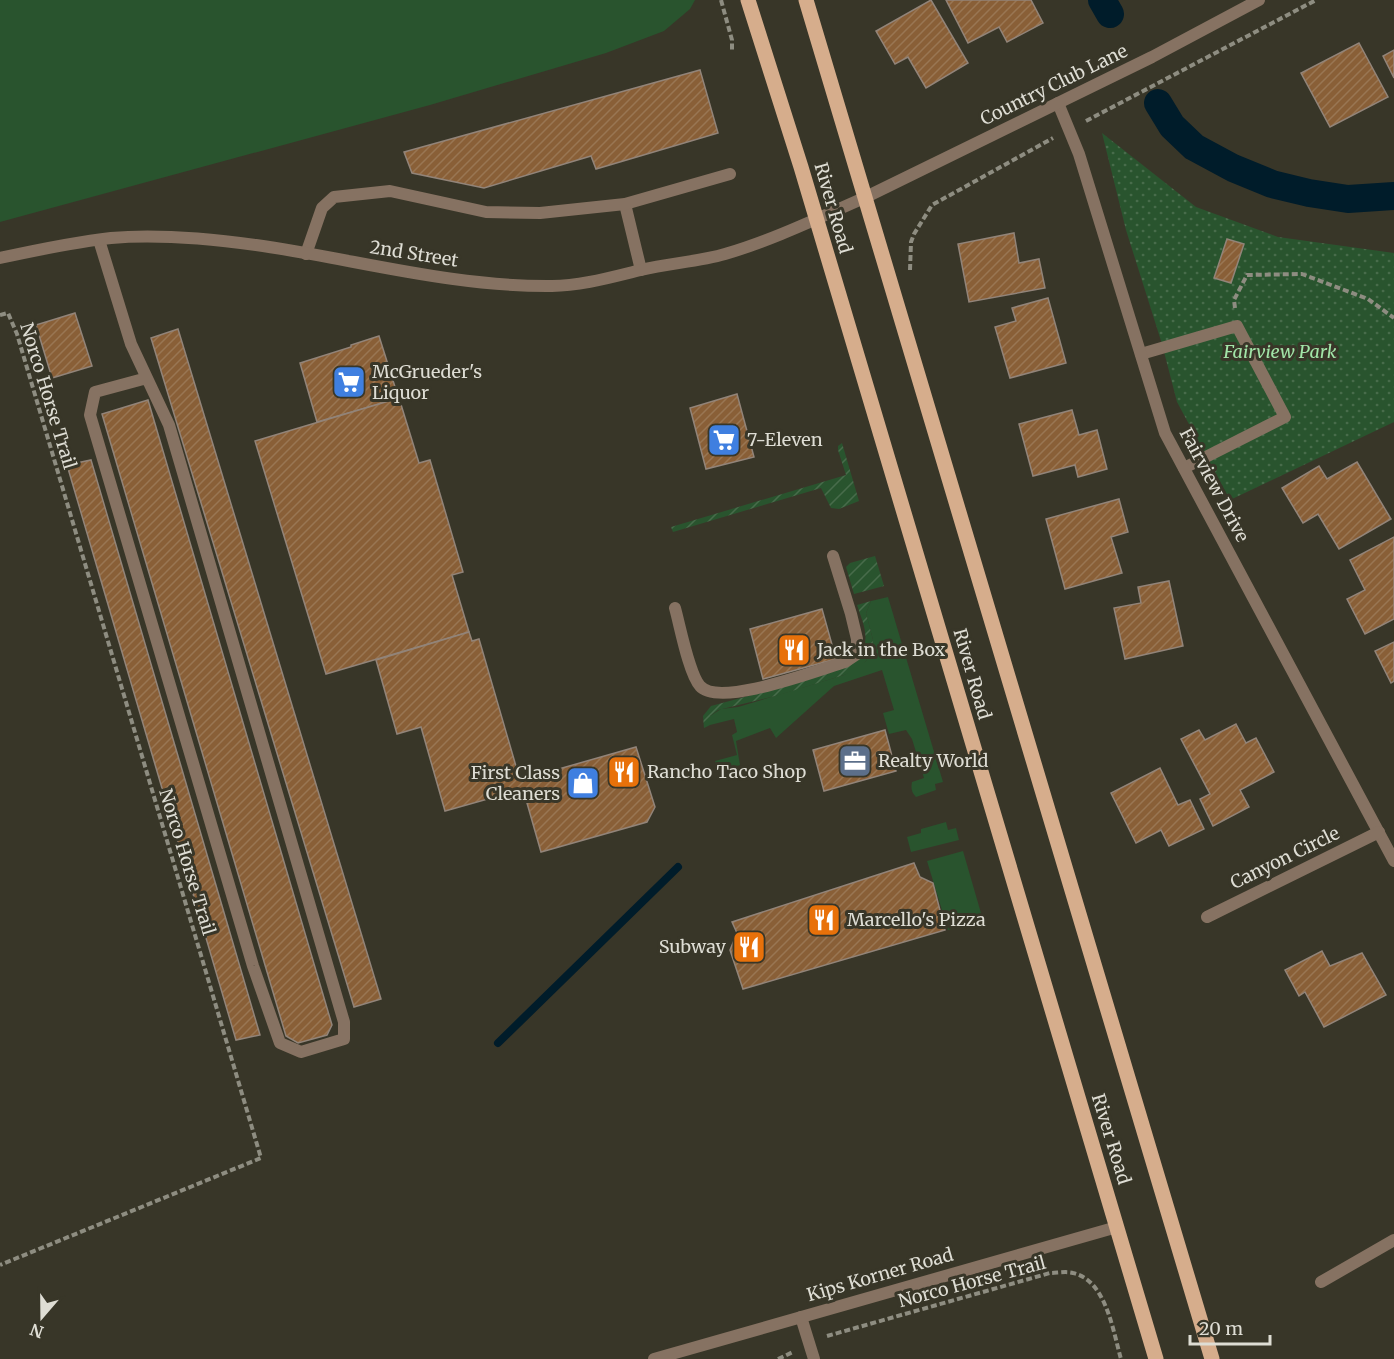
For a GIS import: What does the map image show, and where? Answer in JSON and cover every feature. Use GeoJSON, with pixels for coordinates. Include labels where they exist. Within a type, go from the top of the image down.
{"type":"FeatureCollection","features":[{"type":"Feature","properties":{"kind":"main road","name":"River Road"},"geometry":{"type":"LineString","coordinates":[[748,0],[816,218],[1156,1359]]}},
{"type":"Feature","properties":{"kind":"main road","name":"River Road"},"geometry":{"type":"LineString","coordinates":[[806,0],[1212,1359]]}},
{"type":"Feature","properties":{"kind":"street","name":"Country Club Lane"},"geometry":{"type":"LineString","coordinates":[[816,218],[864,198],[1152,57],[1259,0]]}},
{"type":"Feature","properties":{"kind":"street","name":"Fairview Drive"},"geometry":{"type":"LineString","coordinates":[[1058,103],[1079,154],[1165,433],[1394,861]]}},
{"type":"Feature","properties":{"kind":"street"},"geometry":{"type":"LineString","coordinates":[[306,254],[322,208],[334,198],[390,191],[475,210],[540,213],[625,204],[730,174]]}},
{"type":"Feature","properties":{"kind":"street"},"geometry":{"type":"LineString","coordinates":[[625,204],[641,270]]}},
{"type":"Feature","properties":{"kind":"street","name":"2nd Street"},"geometry":{"type":"LineString","coordinates":[[0,258],[113,238],[175,238],[256,245],[442,278],[492,284],[554,286],[618,276],[723,254],[778,236],[816,218]]}},
{"type":"Feature","properties":{"kind":"street"},"geometry":{"type":"LineString","coordinates":[[99,240],[131,344],[147,378],[169,425],[344,1022],[344,1039],[301,1052],[280,1043],[253,966],[90,415],[95,392],[147,378]]}},
{"type":"Feature","properties":{"kind":"street"},"geometry":{"type":"LineString","coordinates":[[1141,354],[1237,326],[1285,417],[1184,468]]}},
{"type":"Feature","properties":{"kind":"street"},"geometry":{"type":"LineString","coordinates":[[675,608],[694,673],[699,685],[708,693],[743,692],[845,662],[857,654],[857,639],[833,556]]}},
{"type":"Feature","properties":{"kind":"street","name":"Canyon Circle"},"geometry":{"type":"LineString","coordinates":[[1207,917],[1379,832]]}},
{"type":"Feature","properties":{"kind":"street","name":"Kips Korner Road"},"geometry":{"type":"LineString","coordinates":[[654,1359],[1117,1227]]}},
{"type":"Feature","properties":{"kind":"street"},"geometry":{"type":"LineString","coordinates":[[1321,1282],[1394,1240]]}},
{"type":"Feature","properties":{"kind":"street"},"geometry":{"type":"LineString","coordinates":[[801,1317],[814,1359]]}},
{"type":"Feature","properties":{"kind":"path"},"geometry":{"type":"LineString","coordinates":[[721,0],[732,40],[732,51]]}},
{"type":"Feature","properties":{"kind":"path"},"geometry":{"type":"LineString","coordinates":[[914,234],[932,205],[1316,0]]}},
{"type":"Feature","properties":{"kind":"path"},"geometry":{"type":"LineString","coordinates":[[1237,326],[1234,300],[1247,275],[1302,274],[1368,299],[1394,318]]}},
{"type":"Feature","properties":{"kind":"path","name":"Norco Horse Trail"},"geometry":{"type":"LineString","coordinates":[[0,315],[8,313],[17,334],[261,1158],[0,1265]]}},
{"type":"Feature","properties":{"kind":"path","name":"Norco Horse Trail"},"geometry":{"type":"LineString","coordinates":[[780,1359],[809,1343],[836,1332],[1050,1273],[1073,1273],[1087,1280],[1100,1291],[1121,1359]]}},
{"type":"Feature","properties":{"kind":"green space"},"geometry":{"type":"Polygon","coordinates":[[[0,0],[695,0],[690,9],[664,31],[606,53],[430,105],[0,222],[0,0]]]}},
{"type":"Feature","properties":{"kind":"green space","name":"Fairview Park"},"geometry":{"type":"Polygon","coordinates":[[[1102,133],[1196,207],[1278,237],[1394,253],[1394,422],[1230,500],[1177,402],[1162,344],[1126,230],[1102,133]]]}},
{"type":"Feature","properties":{"kind":"green space"},"geometry":{"type":"Polygon","coordinates":[[[842,443],[859,501],[839,509],[831,508],[821,488],[673,532],[671,527],[846,475],[838,450],[838,446],[842,443]]]}},
{"type":"Feature","properties":{"kind":"green space"},"geometry":{"type":"Polygon","coordinates":[[[875,556],[884,586],[854,594],[846,567],[850,563],[875,556]]]}},
{"type":"Feature","properties":{"kind":"green space"},"geometry":{"type":"Polygon","coordinates":[[[888,597],[943,782],[935,784],[936,790],[916,797],[912,792],[912,782],[924,778],[912,739],[906,730],[889,734],[883,713],[894,710],[882,670],[834,686],[776,738],[770,728],[736,741],[740,765],[727,769],[717,766],[715,761],[737,755],[732,735],[737,732],[734,719],[710,725],[710,716],[721,709],[738,707],[844,675],[866,661],[872,649],[873,640],[866,613],[871,601],[888,597]]]}},
{"type":"Feature","properties":{"kind":"green space"},"geometry":{"type":"Polygon","coordinates":[[[871,601],[866,613],[873,640],[872,649],[866,661],[855,670],[779,695],[718,710],[710,716],[710,725],[704,728],[703,716],[711,706],[771,690],[860,656],[865,637],[857,605],[871,601]]]}},
{"type":"Feature","properties":{"kind":"green space"},"geometry":{"type":"Polygon","coordinates":[[[946,822],[948,830],[956,828],[959,840],[911,852],[907,837],[921,833],[921,829],[946,822]]]}},
{"type":"Feature","properties":{"kind":"green space"},"geometry":{"type":"Polygon","coordinates":[[[963,851],[983,920],[948,930],[927,861],[963,851]]]}},
{"type":"Feature","properties":{"kind":"building"},"geometry":{"type":"Polygon","coordinates":[[[931,0],[968,63],[926,88],[908,57],[895,64],[876,31],[931,0]]]}},
{"type":"Feature","properties":{"kind":"building"},"geometry":{"type":"Polygon","coordinates":[[[946,0],[1031,0],[1043,23],[1007,42],[999,27],[968,43],[946,0]]]}},
{"type":"Feature","properties":{"kind":"building"},"geometry":{"type":"Polygon","coordinates":[[[1359,43],[1388,97],[1330,127],[1301,73],[1359,43]]]}},
{"type":"Feature","properties":{"kind":"building"},"geometry":{"type":"Polygon","coordinates":[[[1394,50],[1394,78],[1383,56],[1394,50]]]}},
{"type":"Feature","properties":{"kind":"building"},"geometry":{"type":"Polygon","coordinates":[[[700,70],[718,133],[596,169],[591,156],[484,188],[412,173],[404,152],[700,70]]]}},
{"type":"Feature","properties":{"kind":"building"},"geometry":{"type":"Polygon","coordinates":[[[1014,233],[1019,263],[1039,259],[1045,288],[969,302],[958,244],[1014,233]]]}},
{"type":"Feature","properties":{"kind":"building"},"geometry":{"type":"Polygon","coordinates":[[[1227,239],[1244,244],[1231,283],[1214,278],[1227,239]]]}},
{"type":"Feature","properties":{"kind":"building"},"geometry":{"type":"Polygon","coordinates":[[[1048,298],[1066,363],[1010,378],[995,327],[1016,321],[1012,308],[1048,298]]]}},
{"type":"Feature","properties":{"kind":"building"},"geometry":{"type":"Polygon","coordinates":[[[75,313],[92,366],[52,378],[36,325],[75,313]]]}},
{"type":"Feature","properties":{"kind":"building"},"geometry":{"type":"Polygon","coordinates":[[[178,329],[381,999],[354,1007],[151,338],[178,329]]]}},
{"type":"Feature","properties":{"kind":"building","name":"McGrueder's Liquor"},"geometry":{"type":"Polygon","coordinates":[[[379,336],[396,390],[391,392],[393,400],[317,422],[300,363],[379,336]]]}},
{"type":"Feature","properties":{"kind":"building","name":"7-Eleven"},"geometry":{"type":"Polygon","coordinates":[[[737,394],[754,457],[706,469],[690,408],[737,394]]]}},
{"type":"Feature","properties":{"kind":"building"},"geometry":{"type":"Polygon","coordinates":[[[399,398],[419,463],[430,460],[463,572],[452,575],[469,632],[326,674],[255,441],[399,398]]]}},
{"type":"Feature","properties":{"kind":"building"},"geometry":{"type":"Polygon","coordinates":[[[148,400],[332,1025],[327,1035],[298,1043],[286,1036],[102,414],[148,400]]]}},
{"type":"Feature","properties":{"kind":"building"},"geometry":{"type":"Polygon","coordinates":[[[1072,410],[1079,435],[1097,430],[1107,469],[1078,477],[1075,465],[1033,476],[1019,424],[1072,410]]]}},
{"type":"Feature","properties":{"kind":"building"},"geometry":{"type":"Polygon","coordinates":[[[91,460],[260,1035],[236,1040],[67,465],[91,460]]]}},
{"type":"Feature","properties":{"kind":"building"},"geometry":{"type":"Polygon","coordinates":[[[1357,462],[1391,519],[1339,549],[1318,514],[1303,523],[1282,488],[1319,466],[1327,479],[1357,462]]]}},
{"type":"Feature","properties":{"kind":"building"},"geometry":{"type":"Polygon","coordinates":[[[1119,499],[1128,532],[1111,537],[1122,573],[1065,589],[1046,519],[1119,499]]]}},
{"type":"Feature","properties":{"kind":"building"},"geometry":{"type":"Polygon","coordinates":[[[1394,537],[1394,619],[1365,634],[1347,599],[1365,590],[1350,560],[1394,537]]]}},
{"type":"Feature","properties":{"kind":"building"},"geometry":{"type":"Polygon","coordinates":[[[1169,581],[1183,646],[1125,659],[1114,608],[1141,603],[1138,587],[1169,581]]]}},
{"type":"Feature","properties":{"kind":"building","name":"Jack in the Box"},"geometry":{"type":"Polygon","coordinates":[[[822,609],[836,659],[763,679],[750,629],[822,609]]]}},
{"type":"Feature","properties":{"kind":"building"},"geometry":{"type":"Polygon","coordinates":[[[469,632],[472,641],[479,639],[520,780],[636,747],[655,807],[647,822],[541,852],[523,789],[445,811],[421,727],[397,734],[376,660],[469,632]]]}},
{"type":"Feature","properties":{"kind":"building"},"geometry":{"type":"Polygon","coordinates":[[[1394,642],[1394,681],[1391,683],[1375,651],[1394,642]]]}},
{"type":"Feature","properties":{"kind":"building"},"geometry":{"type":"Polygon","coordinates":[[[1236,724],[1246,743],[1256,738],[1274,772],[1240,790],[1249,807],[1213,826],[1200,799],[1210,794],[1181,739],[1199,730],[1205,740],[1236,724]]]}},
{"type":"Feature","properties":{"kind":"building","name":"Realty World"},"geometry":{"type":"Polygon","coordinates":[[[885,730],[896,771],[824,791],[813,750],[885,730]]]}},
{"type":"Feature","properties":{"kind":"building"},"geometry":{"type":"Polygon","coordinates":[[[1160,768],[1178,805],[1190,800],[1204,829],[1169,846],[1161,830],[1136,843],[1111,793],[1160,768]]]}},
{"type":"Feature","properties":{"kind":"building"},"geometry":{"type":"Polygon","coordinates":[[[914,863],[920,877],[933,883],[945,930],[743,989],[730,950],[737,933],[732,922],[914,863]]]}},
{"type":"Feature","properties":{"kind":"building"},"geometry":{"type":"Polygon","coordinates":[[[1322,951],[1330,966],[1362,953],[1386,995],[1324,1027],[1305,992],[1299,996],[1285,970],[1322,951]]]}},
{"type":"Feature","properties":{"kind":"waterway"},"geometry":{"type":"LineString","coordinates":[[1102,0],[1110,14]]}},
{"type":"Feature","properties":{"kind":"waterway"},"geometry":{"type":"LineString","coordinates":[[1158,103],[1172,126],[1194,147],[1233,168],[1272,184],[1348,199],[1394,196]]}},
{"type":"Feature","properties":{"kind":"waterway"},"geometry":{"type":"LineString","coordinates":[[498,1043],[678,867]]}},
{"type":"Feature","properties":{"kind":"place","name":"McGrueder's Liquor"},"geometry":{"type":"Point","coordinates":[349,382]}},
{"type":"Feature","properties":{"kind":"place","name":"7-Eleven"},"geometry":{"type":"Point","coordinates":[724,440]}},
{"type":"Feature","properties":{"kind":"place","name":"Jack in the Box"},"geometry":{"type":"Point","coordinates":[794,650]}},
{"type":"Feature","properties":{"kind":"place","name":"Realty World"},"geometry":{"type":"Point","coordinates":[855,761]}},
{"type":"Feature","properties":{"kind":"place","name":"Rancho Taco Shop"},"geometry":{"type":"Point","coordinates":[624,772]}},
{"type":"Feature","properties":{"kind":"place","name":"First Class Cleaners"},"geometry":{"type":"Point","coordinates":[583,783]}},
{"type":"Feature","properties":{"kind":"place","name":"Marcello's Pizza"},"geometry":{"type":"Point","coordinates":[824,920]}},
{"type":"Feature","properties":{"kind":"place","name":"Subway"},"geometry":{"type":"Point","coordinates":[749,947]}}]}
